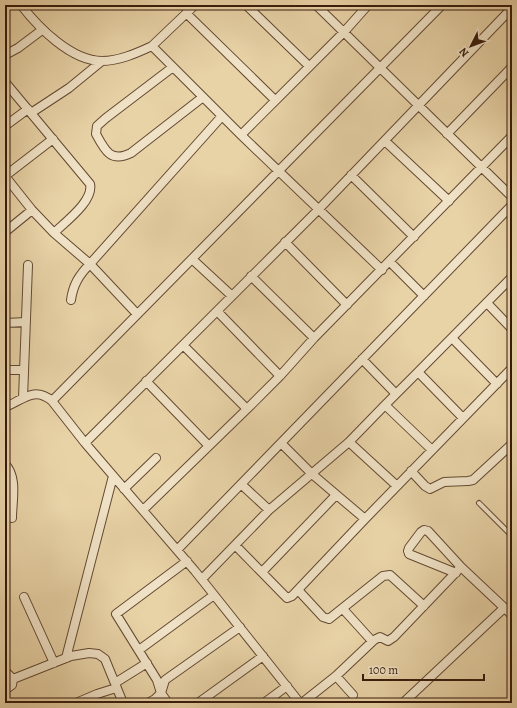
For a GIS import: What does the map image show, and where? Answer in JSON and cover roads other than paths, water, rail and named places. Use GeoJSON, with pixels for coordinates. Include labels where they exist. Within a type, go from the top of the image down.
{"type":"FeatureCollection","features":[{"type":"Feature","properties":{"kind":"street"},"geometry":{"type":"LineString","coordinates":[[21,5],[42,30],[76,54],[89,59],[102,61],[124,57],[152,46],[195,5]]}},
{"type":"Feature","properties":{"kind":"street"},"geometry":{"type":"LineString","coordinates":[[246,5],[309,66]]}},
{"type":"Feature","properties":{"kind":"street"},"geometry":{"type":"LineString","coordinates":[[316,5],[512,197]]}},
{"type":"Feature","properties":{"kind":"street"},"geometry":{"type":"LineString","coordinates":[[241,135],[344,32],[368,5]]}},
{"type":"Feature","properties":{"kind":"street"},"geometry":{"type":"LineString","coordinates":[[52,401],[442,5]]}},
{"type":"Feature","properties":{"kind":"street"},"geometry":{"type":"LineString","coordinates":[[85,443],[318,210],[419,106],[512,6]]}},
{"type":"Feature","properties":{"kind":"street"},"geometry":{"type":"LineString","coordinates":[[186,13],[276,100]]}},
{"type":"Feature","properties":{"kind":"street"},"geometry":{"type":"LineString","coordinates":[[5,55],[18,48],[42,30]]}},
{"type":"Feature","properties":{"kind":"street"},"geometry":{"type":"LineString","coordinates":[[152,46],[318,210],[382,270]]}},
{"type":"Feature","properties":{"kind":"street"},"geometry":{"type":"LineString","coordinates":[[5,126],[69,88],[102,61]]}},
{"type":"Feature","properties":{"kind":"street"},"geometry":{"type":"LineString","coordinates":[[173,67],[97,126],[96,134],[110,155],[119,158],[132,154],[204,98]]}},
{"type":"Feature","properties":{"kind":"street"},"geometry":{"type":"LineString","coordinates":[[447,134],[512,67]]}},
{"type":"Feature","properties":{"kind":"street"},"geometry":{"type":"LineString","coordinates":[[5,82],[86,178],[91,189],[88,198],[83,205],[54,233]]}},
{"type":"Feature","properties":{"kind":"street"},"geometry":{"type":"LineString","coordinates":[[71,300],[72,292],[78,277],[222,116]]}},
{"type":"Feature","properties":{"kind":"street"},"geometry":{"type":"LineString","coordinates":[[143,510],[280,376],[314,338],[512,136]]}},
{"type":"Feature","properties":{"kind":"street"},"geometry":{"type":"LineString","coordinates":[[53,139],[5,176],[32,210],[54,233],[90,264],[137,314]]}},
{"type":"Feature","properties":{"kind":"street"},"geometry":{"type":"LineString","coordinates":[[385,141],[449,201]]}},
{"type":"Feature","properties":{"kind":"street"},"geometry":{"type":"LineString","coordinates":[[351,176],[414,237]]}},
{"type":"Feature","properties":{"kind":"street"},"geometry":{"type":"LineString","coordinates":[[177,550],[512,205]]}},
{"type":"Feature","properties":{"kind":"street"},"geometry":{"type":"LineString","coordinates":[[5,232],[32,210]]}},
{"type":"Feature","properties":{"kind":"street"},"geometry":{"type":"LineString","coordinates":[[285,242],[348,305]]}},
{"type":"Feature","properties":{"kind":"street"},"geometry":{"type":"LineString","coordinates":[[192,259],[232,296]]}},
{"type":"Feature","properties":{"kind":"street"},"geometry":{"type":"LineString","coordinates":[[390,262],[424,296]]}},
{"type":"Feature","properties":{"kind":"street"},"geometry":{"type":"LineString","coordinates":[[23,398],[28,265]]}},
{"type":"Feature","properties":{"kind":"street"},"geometry":{"type":"LineString","coordinates":[[251,276],[314,338]]}},
{"type":"Feature","properties":{"kind":"street"},"geometry":{"type":"LineString","coordinates":[[202,579],[269,510],[350,442],[384,405],[512,277]]}},
{"type":"Feature","properties":{"kind":"street"},"geometry":{"type":"LineString","coordinates":[[487,302],[512,329]]}},
{"type":"Feature","properties":{"kind":"street"},"geometry":{"type":"LineString","coordinates":[[217,311],[280,376]]}},
{"type":"Feature","properties":{"kind":"street"},"geometry":{"type":"LineString","coordinates":[[5,322],[26,322]]}},
{"type":"Feature","properties":{"kind":"street"},"geometry":{"type":"LineString","coordinates":[[452,338],[497,384]]}},
{"type":"Feature","properties":{"kind":"street"},"geometry":{"type":"LineString","coordinates":[[183,345],[247,409]]}},
{"type":"Feature","properties":{"kind":"street"},"geometry":{"type":"LineString","coordinates":[[362,359],[396,394]]}},
{"type":"Feature","properties":{"kind":"street"},"geometry":{"type":"LineString","coordinates":[[235,545],[287,598],[292,596],[364,519],[512,369]]}},
{"type":"Feature","properties":{"kind":"street"},"geometry":{"type":"LineString","coordinates":[[5,370],[24,370]]}},
{"type":"Feature","properties":{"kind":"street"},"geometry":{"type":"LineString","coordinates":[[418,372],[464,418]]}},
{"type":"Feature","properties":{"kind":"street"},"geometry":{"type":"LineString","coordinates":[[146,381],[209,446]]}},
{"type":"Feature","properties":{"kind":"street"},"geometry":{"type":"LineString","coordinates":[[5,407],[32,394],[45,395],[52,401],[85,443],[202,579],[301,703],[336,676],[372,641],[380,637],[388,641],[391,640],[459,570]]}},
{"type":"Feature","properties":{"kind":"street"},"geometry":{"type":"LineString","coordinates":[[384,405],[432,450]]}},
{"type":"Feature","properties":{"kind":"street"},"geometry":{"type":"LineString","coordinates":[[350,442],[397,486]]}},
{"type":"Feature","properties":{"kind":"street"},"geometry":{"type":"LineString","coordinates":[[280,443],[312,474],[364,519]]}},
{"type":"Feature","properties":{"kind":"street"},"geometry":{"type":"LineString","coordinates":[[411,471],[425,486],[430,489],[444,482],[468,481],[477,477],[512,444]]}},
{"type":"Feature","properties":{"kind":"street"},"geometry":{"type":"LineString","coordinates":[[124,489],[156,458]]}},
{"type":"Feature","properties":{"kind":"street"},"geometry":{"type":"LineString","coordinates":[[5,464],[10,470],[13,480],[12,518]]}},
{"type":"Feature","properties":{"kind":"street"},"geometry":{"type":"LineString","coordinates":[[66,658],[113,476]]}},
{"type":"Feature","properties":{"kind":"street"},"geometry":{"type":"LineString","coordinates":[[241,484],[269,510]]}},
{"type":"Feature","properties":{"kind":"street"},"geometry":{"type":"LineString","coordinates":[[262,572],[336,495]]}},
{"type":"Feature","properties":{"kind":"street"},"geometry":{"type":"LineString","coordinates":[[459,570],[409,554],[409,548],[421,532],[424,530],[428,532],[459,570],[512,615]]}},
{"type":"Feature","properties":{"kind":"street"},"geometry":{"type":"LineString","coordinates":[[168,703],[161,693],[158,680],[116,614],[187,561]]}},
{"type":"Feature","properties":{"kind":"street"},"geometry":{"type":"LineString","coordinates":[[298,590],[326,619],[331,618],[343,609],[383,576],[390,575],[424,606]]}},
{"type":"Feature","properties":{"kind":"street"},"geometry":{"type":"LineString","coordinates":[[139,650],[214,595]]}},
{"type":"Feature","properties":{"kind":"street"},"geometry":{"type":"LineString","coordinates":[[24,596],[54,663]]}},
{"type":"Feature","properties":{"kind":"street"},"geometry":{"type":"LineString","coordinates":[[403,703],[504,608]]}},
{"type":"Feature","properties":{"kind":"street"},"geometry":{"type":"LineString","coordinates":[[343,609],[372,641]]}},
{"type":"Feature","properties":{"kind":"street"},"geometry":{"type":"LineString","coordinates":[[148,703],[161,693],[165,680],[240,626]]}},
{"type":"Feature","properties":{"kind":"street"},"geometry":{"type":"LineString","coordinates":[[13,679],[71,656],[89,653],[98,654],[105,659],[122,703]]}},
{"type":"Feature","properties":{"kind":"street"},"geometry":{"type":"LineString","coordinates":[[198,703],[263,656]]}},
{"type":"Feature","properties":{"kind":"street"},"geometry":{"type":"LineString","coordinates":[[76,703],[116,685],[147,664]]}},
{"type":"Feature","properties":{"kind":"street"},"geometry":{"type":"LineString","coordinates":[[5,671],[13,679]]}},
{"type":"Feature","properties":{"kind":"street"},"geometry":{"type":"LineString","coordinates":[[336,676],[353,695]]}},
{"type":"Feature","properties":{"kind":"street"},"geometry":{"type":"LineString","coordinates":[[5,690],[12,685],[13,679]]}},
{"type":"Feature","properties":{"kind":"street"},"geometry":{"type":"LineString","coordinates":[[264,703],[287,686]]}},
{"type":"Feature","properties":{"kind":"lane"},"geometry":{"type":"LineString","coordinates":[[479,503],[512,536]]}}]}
